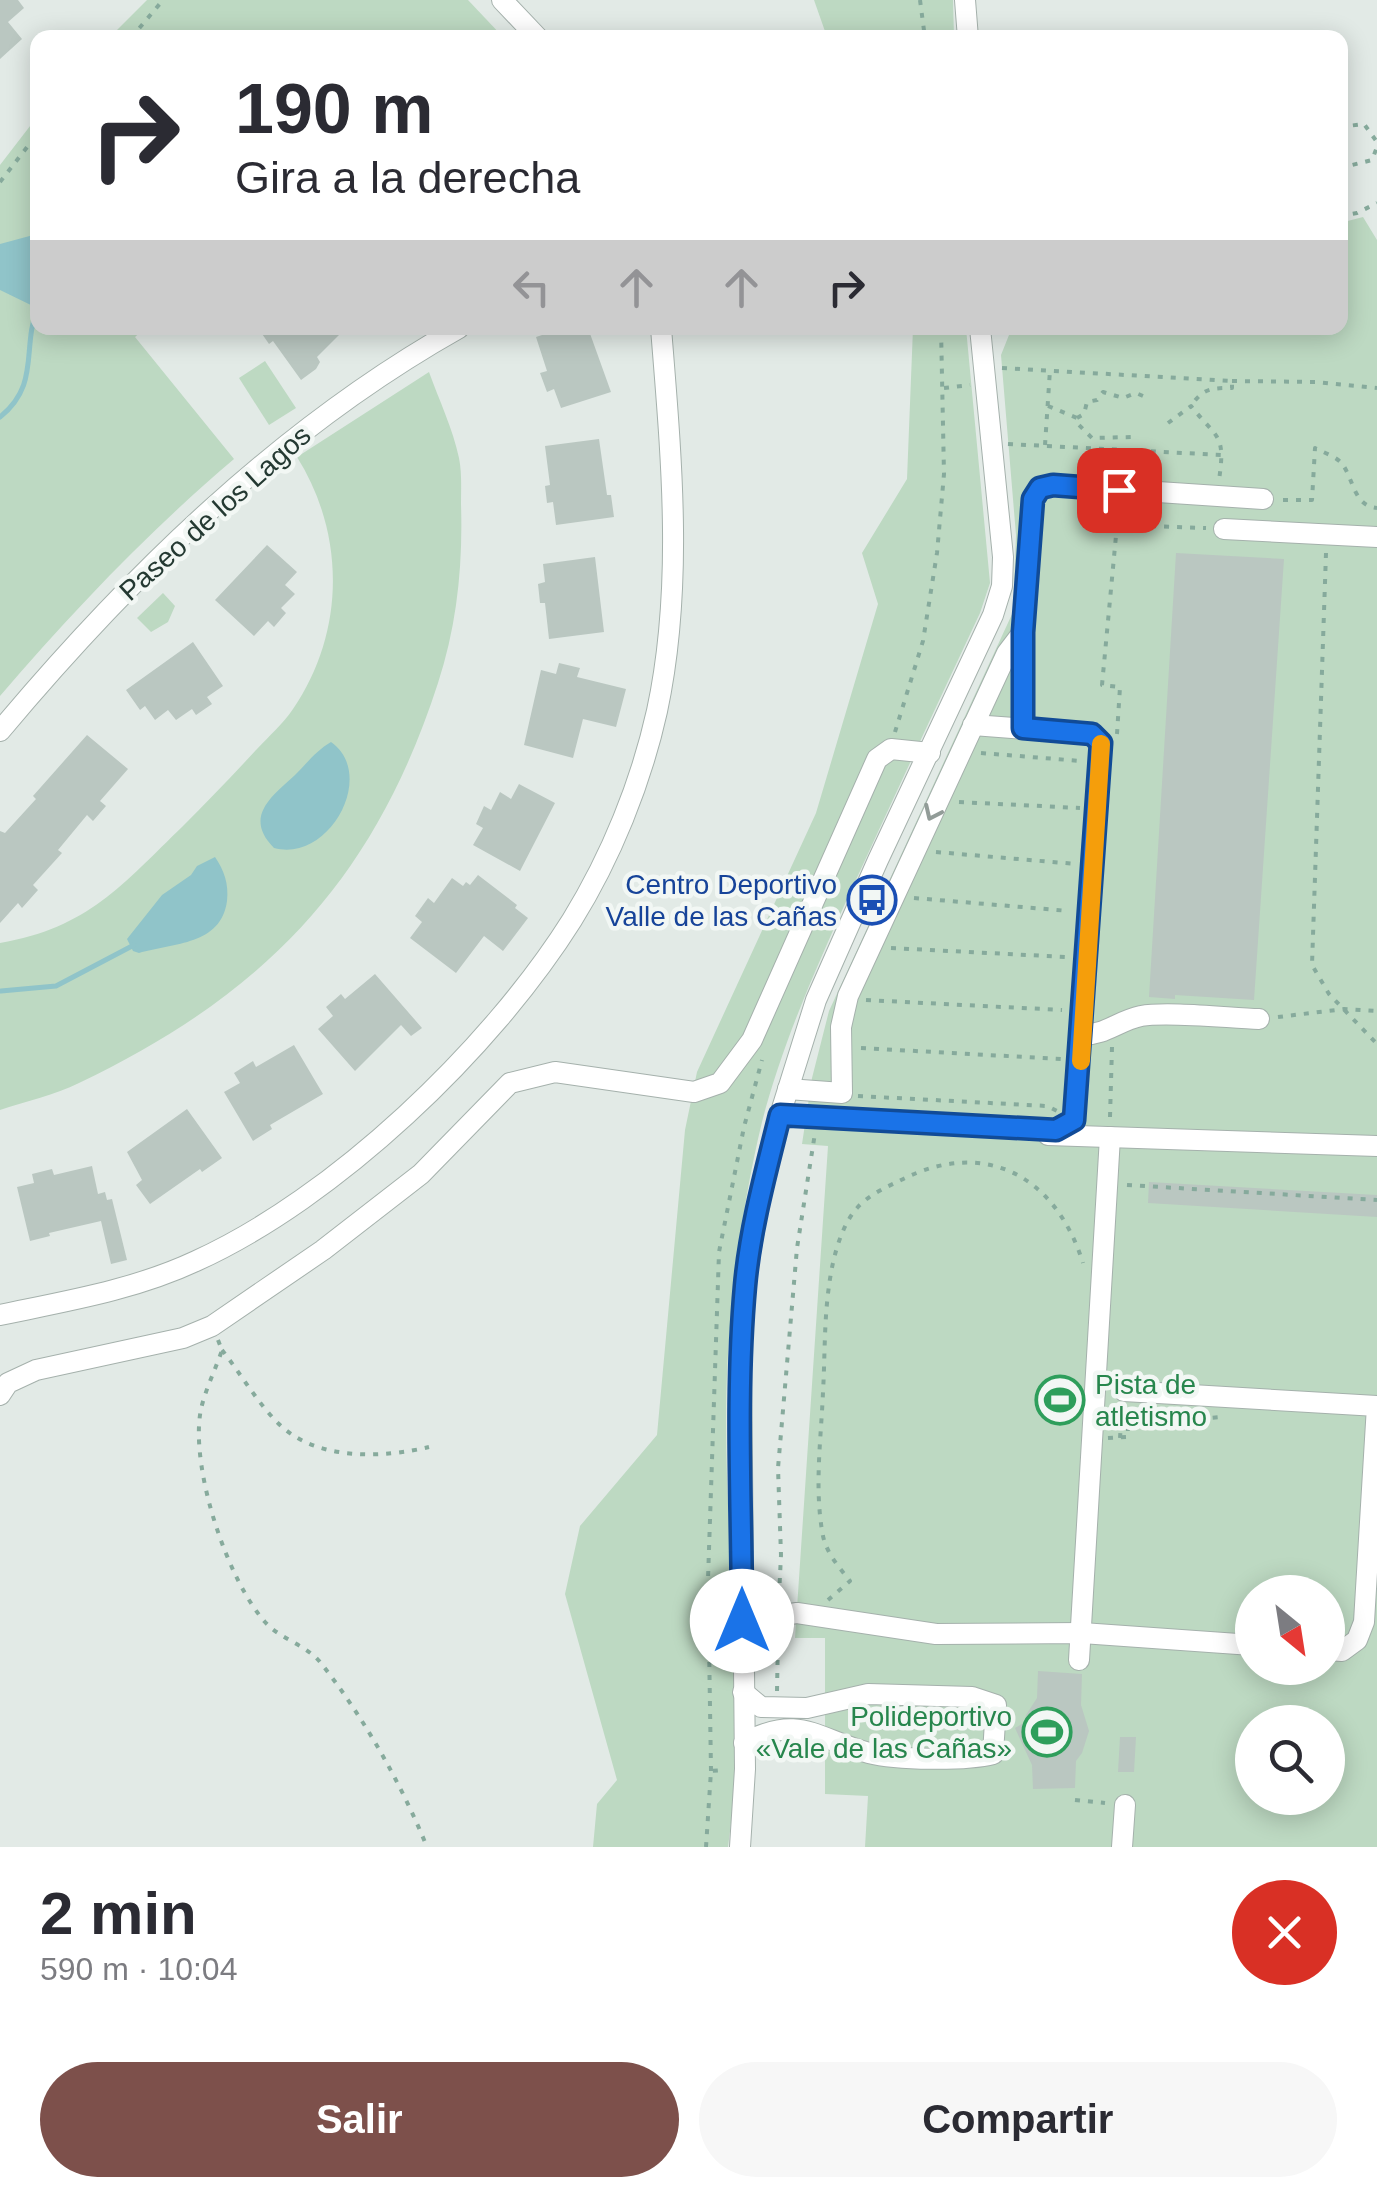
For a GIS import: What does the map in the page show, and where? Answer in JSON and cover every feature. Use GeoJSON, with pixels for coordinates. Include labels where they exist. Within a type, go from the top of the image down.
{"type":"FeatureCollection","features":[{"type":"Feature","properties":{"kind":"street"},"geometry":{"type":"LineString","coordinates":[[502,0],[530,30]]}},
{"type":"Feature","properties":{"kind":"street"},"geometry":{"type":"LineString","coordinates":[[966,0],[968,30]]}},
{"type":"Feature","properties":{"kind":"street","name":"Paseo de los Lagos"},"geometry":{"type":"LineString","coordinates":[[0,732],[132,584],[207,514],[328,414],[448,335]]}},
{"type":"Feature","properties":{"kind":"street"},"geometry":{"type":"LineString","coordinates":[[0,1314],[93,1296],[159,1276],[240,1239],[284,1211],[339,1171],[441,1081],[482,1038],[571,921],[622,820],[642,766],[664,671],[671,588],[672,484],[661,335]]}},
{"type":"Feature","properties":{"kind":"street"},"geometry":{"type":"LineString","coordinates":[[740,1847],[745,1769],[740,1434],[745,1284],[759,1200],[778,1122],[816,1000],[993,614],[1002,586],[1003,557],[981,335]]}},
{"type":"Feature","properties":{"kind":"street"},"geometry":{"type":"LineString","coordinates":[[1023,728],[1023,632],[1033,499],[1040,488],[1053,485],[1263,499]]}},
{"type":"Feature","properties":{"kind":"street"},"geometry":{"type":"LineString","coordinates":[[1224,529],[1377,537]]}},
{"type":"Feature","properties":{"kind":"street"},"geometry":{"type":"LineString","coordinates":[[842,1118],[849,1088],[842,1027],[848,996],[1007,652],[1023,632]]}},
{"type":"Feature","properties":{"kind":"street"},"geometry":{"type":"LineString","coordinates":[[778,1122],[842,1118],[1056,1130],[1074,1120],[1101,743],[1092,734],[973,725]]}},
{"type":"Feature","properties":{"kind":"street"},"geometry":{"type":"LineString","coordinates":[[0,1395],[8,1383],[36,1370],[183,1338],[212,1326],[323,1250],[421,1174],[510,1083],[555,1072],[694,1092],[720,1083],[752,1040],[877,759],[891,749],[930,752]]}},
{"type":"Feature","properties":{"kind":"street"},"geometry":{"type":"LineString","coordinates":[[1082,1035],[1101,1035],[1112,1026],[1142,1016],[1259,1019]]}},
{"type":"Feature","properties":{"kind":"street"},"geometry":{"type":"LineString","coordinates":[[788,1089],[849,1088]]}},
{"type":"Feature","properties":{"kind":"street"},"geometry":{"type":"LineString","coordinates":[[778,1122],[816,1129],[1377,1146]]}},
{"type":"Feature","properties":{"kind":"street"},"geometry":{"type":"LineString","coordinates":[[1078,1660],[1110,1136]]}},
{"type":"Feature","properties":{"kind":"street"},"geometry":{"type":"LineString","coordinates":[[1124,1392],[1376,1406],[1364,1622],[1358,1640],[1345,1650]]}},
{"type":"Feature","properties":{"kind":"street"},"geometry":{"type":"LineString","coordinates":[[742,1621],[797,1614],[936,1634],[1082,1633],[1235,1644]]}},
{"type":"Feature","properties":{"kind":"street"},"geometry":{"type":"LineString","coordinates":[[743,1692],[761,1707],[807,1708],[868,1694],[972,1697],[996,1705],[993,1754],[974,1760],[871,1753],[808,1729],[768,1730],[744,1743]]}},
{"type":"Feature","properties":{"kind":"street"},"geometry":{"type":"LineString","coordinates":[[1122,1847],[1124,1805]]}},
{"type":"Feature","properties":{"kind":"path"},"geometry":{"type":"LineString","coordinates":[[137,30],[164,0]]}},
{"type":"Feature","properties":{"kind":"path"},"geometry":{"type":"LineString","coordinates":[[920,0],[924,30]]}},
{"type":"Feature","properties":{"kind":"path"},"geometry":{"type":"LineString","coordinates":[[1348,126],[1364,124],[1377,144],[1372,160],[1348,166]]}},
{"type":"Feature","properties":{"kind":"path"},"geometry":{"type":"LineString","coordinates":[[0,182],[30,143]]}},
{"type":"Feature","properties":{"kind":"path"},"geometry":{"type":"LineString","coordinates":[[1348,215],[1377,203]]}},
{"type":"Feature","properties":{"kind":"path"},"geometry":{"type":"LineString","coordinates":[[897,725],[924,641],[937,553],[944,474],[941,335]]}},
{"type":"Feature","properties":{"kind":"path"},"geometry":{"type":"LineString","coordinates":[[942,388],[984,375],[1050,370],[1377,388]]}},
{"type":"Feature","properties":{"kind":"path"},"geometry":{"type":"LineString","coordinates":[[1045,446],[1050,370]]}},
{"type":"Feature","properties":{"kind":"path"},"geometry":{"type":"LineString","coordinates":[[1168,423],[1191,406],[1200,392],[1232,388],[1232,381]]}},
{"type":"Feature","properties":{"kind":"path"},"geometry":{"type":"LineString","coordinates":[[1077,418],[1084,414],[1087,402],[1098,400],[1102,392],[1123,398],[1136,393],[1143,396]]}},
{"type":"Feature","properties":{"kind":"path"},"geometry":{"type":"LineString","coordinates":[[1048,406],[1077,418]]}},
{"type":"Feature","properties":{"kind":"path"},"geometry":{"type":"LineString","coordinates":[[1191,406],[1218,434],[1223,455],[1217,496]]}},
{"type":"Feature","properties":{"kind":"path"},"geometry":{"type":"LineString","coordinates":[[1077,418],[1092,438],[1131,437]]}},
{"type":"Feature","properties":{"kind":"path"},"geometry":{"type":"LineString","coordinates":[[991,444],[1223,455]]}},
{"type":"Feature","properties":{"kind":"path"},"geometry":{"type":"LineString","coordinates":[[1263,499],[1312,500],[1315,448],[1342,462],[1359,499],[1370,508],[1377,508]]}},
{"type":"Feature","properties":{"kind":"path"},"geometry":{"type":"LineString","coordinates":[[1117,744],[1120,687],[1102,685],[1117,525],[1224,529]]}},
{"type":"Feature","properties":{"kind":"path"},"geometry":{"type":"LineString","coordinates":[[1326,533],[1312,965],[1329,994],[1377,1044]]}},
{"type":"Feature","properties":{"kind":"path"},"geometry":{"type":"LineString","coordinates":[[972,752],[1100,762]]}},
{"type":"Feature","properties":{"kind":"path"},"geometry":{"type":"LineString","coordinates":[[950,802],[1097,809]]}},
{"type":"Feature","properties":{"kind":"path"},"geometry":{"type":"LineString","coordinates":[[926,852],[1094,865]]}},
{"type":"Feature","properties":{"kind":"path"},"geometry":{"type":"LineString","coordinates":[[904,898],[1090,913]]}},
{"type":"Feature","properties":{"kind":"path"},"geometry":{"type":"LineString","coordinates":[[881,948],[1087,959]]}},
{"type":"Feature","properties":{"kind":"path"},"geometry":{"type":"LineString","coordinates":[[857,1000],[1084,1011]]}},
{"type":"Feature","properties":{"kind":"path"},"geometry":{"type":"LineString","coordinates":[[1259,1019],[1344,1009],[1377,1011]]}},
{"type":"Feature","properties":{"kind":"path"},"geometry":{"type":"LineString","coordinates":[[1110,1136],[1112,1026]]}},
{"type":"Feature","properties":{"kind":"path"},"geometry":{"type":"LineString","coordinates":[[856,1035],[856,1060]]}},
{"type":"Feature","properties":{"kind":"path"},"geometry":{"type":"LineString","coordinates":[[856,1048],[1081,1060]]}},
{"type":"Feature","properties":{"kind":"path"},"geometry":{"type":"LineString","coordinates":[[849,1088],[856,1096],[1046,1106],[1074,1120]]}},
{"type":"Feature","properties":{"kind":"path"},"geometry":{"type":"LineString","coordinates":[[779,1606],[782,1555],[778,1468],[797,1248],[816,1129]]}},
{"type":"Feature","properties":{"kind":"path"},"geometry":{"type":"LineString","coordinates":[[809,1616],[850,1581],[831,1558],[824,1538],[818,1486],[828,1286],[836,1250],[856,1209],[922,1169],[948,1162],[992,1166],[1040,1188],[1064,1215],[1085,1267],[1102,1270]]}},
{"type":"Feature","properties":{"kind":"path"},"geometry":{"type":"LineString","coordinates":[[1107,1184],[1377,1200]]}},
{"type":"Feature","properties":{"kind":"path"},"geometry":{"type":"LineString","coordinates":[[212,1326],[222,1350],[281,1426],[323,1451],[394,1455],[429,1446]]}},
{"type":"Feature","properties":{"kind":"path"},"geometry":{"type":"LineString","coordinates":[[222,1350],[200,1413],[200,1463],[227,1561],[266,1624],[318,1659],[365,1729],[427,1847]]}},
{"type":"Feature","properties":{"kind":"path"},"geometry":{"type":"LineString","coordinates":[[1120,1438],[1124,1392]]}},
{"type":"Feature","properties":{"kind":"path"},"geometry":{"type":"LineString","coordinates":[[1093,1437],[1128,1438],[1128,1425],[1226,1416]]}},
{"type":"Feature","properties":{"kind":"path"},"geometry":{"type":"LineString","coordinates":[[777,1707],[778,1625]]}},
{"type":"Feature","properties":{"kind":"path"},"geometry":{"type":"LineString","coordinates":[[706,1847],[711,1771],[745,1769]]}},
{"type":"Feature","properties":{"kind":"path"},"geometry":{"type":"LineString","coordinates":[[1075,1800],[1124,1805]]}},
{"type":"Feature","properties":{"kind":"green space"},"geometry":{"type":"Polygon","coordinates":[[[147,0],[468,0],[496,30],[117,30],[147,0]]]}},
{"type":"Feature","properties":{"kind":"green space"},"geometry":{"type":"Polygon","coordinates":[[[814,0],[953,0],[954,30],[825,30],[814,0]]]}},
{"type":"Feature","properties":{"kind":"green space"},"geometry":{"type":"Polygon","coordinates":[[[30,126],[30,335],[137,335],[234,459],[113,573],[0,696],[0,165],[30,126]]]}},
{"type":"Feature","properties":{"kind":"green space"},"geometry":{"type":"Polygon","coordinates":[[[1363,217],[1377,240],[1377,1847],[865,1847],[868,1796],[825,1794],[825,1638],[795,1638],[828,1146],[802,1144],[812,1078],[829,1011],[1013,612],[1016,535],[1001,355],[1009,335],[1348,335],[1348,221],[1363,217]]]}},
{"type":"Feature","properties":{"kind":"green space"},"geometry":{"type":"Polygon","coordinates":[[[913,335],[967,335],[990,583],[790,1035],[762,1122],[740,1237],[726,1416],[736,1724],[728,1847],[593,1847],[597,1804],[617,1780],[565,1594],[580,1526],[657,1435],[685,1130],[697,1072],[816,813],[878,604],[862,553],[907,479],[913,335]]]}},
{"type":"Feature","properties":{"kind":"green space"},"geometry":{"type":"Polygon","coordinates":[[[265,361],[296,408],[269,425],[239,378],[265,361]]]}},
{"type":"Feature","properties":{"kind":"green space"},"geometry":{"type":"Polygon","coordinates":[[[429,372],[460,464],[457,595],[438,683],[412,753],[381,817],[345,873],[304,924],[257,970],[205,1011],[79,1083],[0,1110],[0,943],[57,927],[102,901],[183,826],[289,714],[310,680],[322,649],[333,584],[324,519],[297,457],[429,372]]]}},
{"type":"Feature","properties":{"kind":"green space"},"geometry":{"type":"Polygon","coordinates":[[[163,593],[175,606],[168,622],[151,632],[137,618],[163,593]]]}},
{"type":"Feature","properties":{"kind":"water"},"geometry":{"type":"Polygon","coordinates":[[[30,236],[30,305],[0,290],[0,244],[30,236]]]}},
{"type":"Feature","properties":{"kind":"water"},"geometry":{"type":"Polygon","coordinates":[[[331,742],[344,756],[349,774],[348,794],[341,813],[313,842],[294,849],[274,848],[261,826],[264,808],[331,742]]]}},
{"type":"Feature","properties":{"kind":"water"},"geometry":{"type":"Polygon","coordinates":[[[215,857],[225,878],[227,895],[216,926],[181,944],[133,951],[127,939],[162,895],[191,875],[197,866],[215,857]]]}},
{"type":"Feature","properties":{"kind":"building"},"geometry":{"type":"Polygon","coordinates":[[[0,0],[18,0],[24,8],[8,22],[22,39],[0,59],[0,0]]]}},
{"type":"Feature","properties":{"kind":"building"},"geometry":{"type":"Polygon","coordinates":[[[263,335],[339,335],[317,357],[320,362],[316,369],[301,380],[273,341],[269,344],[263,335]]]}},
{"type":"Feature","properties":{"kind":"building"},"geometry":{"type":"Polygon","coordinates":[[[591,335],[611,392],[561,408],[554,389],[547,392],[540,373],[547,371],[536,337],[591,335]]]}},
{"type":"Feature","properties":{"kind":"building"},"geometry":{"type":"Polygon","coordinates":[[[599,439],[614,517],[556,525],[553,502],[547,503],[545,486],[550,485],[545,446],[599,439]]]}},
{"type":"Feature","properties":{"kind":"building"},"geometry":{"type":"Polygon","coordinates":[[[267,545],[297,572],[285,585],[295,594],[281,608],[286,613],[274,627],[268,621],[254,636],[215,600],[267,545]]]}},
{"type":"Feature","properties":{"kind":"building"},"geometry":{"type":"Polygon","coordinates":[[[1176,553],[1284,559],[1254,1000],[1149,997],[1176,553]]]}},
{"type":"Feature","properties":{"kind":"building"},"geometry":{"type":"Polygon","coordinates":[[[595,557],[604,632],[549,639],[545,603],[540,603],[538,584],[545,582],[543,564],[595,557]]]}},
{"type":"Feature","properties":{"kind":"building"},"geometry":{"type":"Polygon","coordinates":[[[193,642],[223,686],[207,697],[212,704],[196,715],[192,709],[176,720],[168,710],[155,720],[145,706],[140,710],[126,690],[193,642]]]}},
{"type":"Feature","properties":{"kind":"building"},"geometry":{"type":"Polygon","coordinates":[[[559,663],[580,668],[577,677],[626,689],[616,727],[583,719],[573,758],[524,745],[541,670],[556,674],[559,663]]]}},
{"type":"Feature","properties":{"kind":"building"},"geometry":{"type":"Polygon","coordinates":[[[87,735],[128,769],[100,801],[106,806],[93,821],[87,815],[58,850],[62,853],[33,885],[38,890],[22,908],[18,903],[0,923],[0,831],[5,833],[36,799],[33,796],[87,735]]]}},
{"type":"Feature","properties":{"kind":"building"},"geometry":{"type":"Polygon","coordinates":[[[519,784],[555,803],[520,871],[473,845],[483,828],[476,824],[484,806],[491,810],[500,792],[511,799],[519,784]]]}},
{"type":"Feature","properties":{"kind":"building"},"geometry":{"type":"Polygon","coordinates":[[[478,875],[528,918],[503,951],[484,936],[456,973],[410,938],[422,922],[415,916],[428,898],[434,903],[452,878],[463,886],[466,882],[470,885],[478,875]]]}},
{"type":"Feature","properties":{"kind":"building"},"geometry":{"type":"Polygon","coordinates":[[[375,974],[422,1028],[411,1036],[401,1025],[355,1071],[318,1029],[333,1016],[326,1007],[341,994],[345,999],[375,974]]]}},
{"type":"Feature","properties":{"kind":"building"},"geometry":{"type":"Polygon","coordinates":[[[294,1045],[323,1094],[270,1125],[272,1129],[253,1141],[224,1092],[240,1083],[234,1073],[253,1061],[256,1067],[294,1045]]]}},
{"type":"Feature","properties":{"kind":"building"},"geometry":{"type":"Polygon","coordinates":[[[187,1109],[222,1158],[150,1204],[136,1185],[142,1180],[127,1152],[187,1109]]]}},
{"type":"Feature","properties":{"kind":"building"},"geometry":{"type":"Polygon","coordinates":[[[92,1166],[98,1194],[105,1192],[107,1200],[112,1199],[127,1260],[111,1264],[101,1221],[30,1241],[17,1187],[34,1183],[32,1174],[52,1169],[54,1175],[92,1166]]]}},
{"type":"Feature","properties":{"kind":"building"},"geometry":{"type":"Polygon","coordinates":[[[1149,1182],[1377,1195],[1377,1217],[1148,1203],[1149,1182]]]}},
{"type":"Feature","properties":{"kind":"building","name":"Polideportivo «Vale de las Cañas»"},"geometry":{"type":"Polygon","coordinates":[[[1038,1671],[1082,1674],[1081,1705],[1089,1731],[1076,1761],[1075,1788],[1033,1789],[1032,1765],[1015,1728],[1025,1722],[1037,1698],[1038,1671]]]}},
{"type":"Feature","properties":{"kind":"building"},"geometry":{"type":"Polygon","coordinates":[[[1120,1737],[1136,1737],[1134,1772],[1118,1772],[1120,1737]]]}},
{"type":"Feature","properties":{"kind":"waterway"},"geometry":{"type":"LineString","coordinates":[[0,417],[13,404],[26,379],[31,335]]}},
{"type":"Feature","properties":{"kind":"waterway"},"geometry":{"type":"LineString","coordinates":[[1,991],[56,986],[134,945]]}},
{"type":"Feature","properties":{"kind":"slow traffic"},"geometry":{"type":"LineString","coordinates":[[1081,1061],[1101,744]]}},
{"type":"Feature","properties":{"kind":"place","name":"Centro Deportivo Valle de las Cañas"},"geometry":{"type":"Point","coordinates":[872,900]}},
{"type":"Feature","properties":{"kind":"place","name":"Pista de atletismo"},"geometry":{"type":"Point","coordinates":[1060,1400]}},
{"type":"Feature","properties":{"kind":"place","name":"Polideportivo «Vale de las Cañas»"},"geometry":{"type":"Point","coordinates":[1047,1732]}},
{"type":"Feature","properties":{"kind":"route"},"geometry":{"type":"LineString","coordinates":[[742,1621],[740,1451],[745,1284],[759,1200],[780,1115],[1056,1130],[1074,1120],[1078,1107],[1101,743],[1092,734],[1023,728],[1023,632],[1033,499],[1040,488],[1053,485],[1119,490]]}}]}
